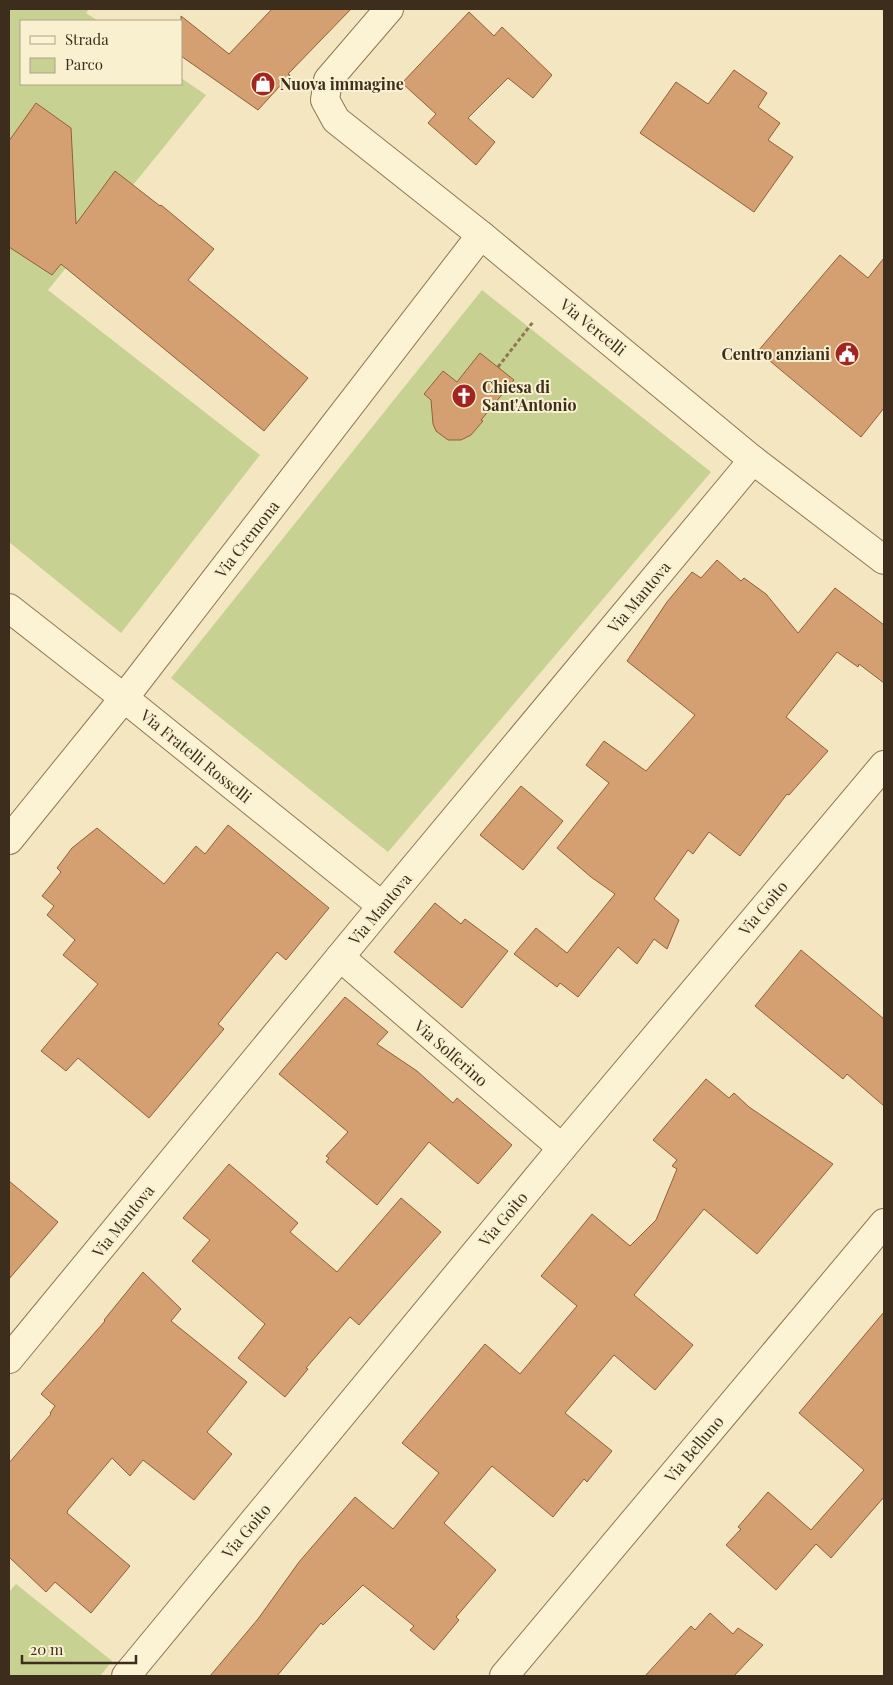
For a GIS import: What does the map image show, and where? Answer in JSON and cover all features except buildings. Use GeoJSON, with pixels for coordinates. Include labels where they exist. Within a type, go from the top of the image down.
{"type":"FeatureCollection","features":[{"type":"Feature","properties":{"kind":"street","name":"Via Vercelli"},"geometry":{"type":"LineString","coordinates":[[389,9],[328,80],[324,100],[336,120],[481,235],[754,460],[884,560]]}},
{"type":"Feature","properties":{"kind":"street","name":"Via Cremona"},"geometry":{"type":"LineString","coordinates":[[9,840],[124,698],[481,235]]}},
{"type":"Feature","properties":{"kind":"street","name":"Via Mantova"},"geometry":{"type":"LineString","coordinates":[[9,1359],[382,906],[754,460]]}},
{"type":"Feature","properties":{"kind":"street","name":"Via Fratelli Rosselli"},"geometry":{"type":"LineString","coordinates":[[9,608],[382,906]]}},
{"type":"Feature","properties":{"kind":"street","name":"Via Goito"},"geometry":{"type":"LineString","coordinates":[[126,1676],[562,1148],[884,765]]}},
{"type":"Feature","properties":{"kind":"street","name":"Via Solferino"},"geometry":{"type":"LineString","coordinates":[[340,957],[562,1148]]}},
{"type":"Feature","properties":{"kind":"street","name":"Via Belluno"},"geometry":{"type":"LineString","coordinates":[[504,1676],[884,1222]]}},
{"type":"Feature","properties":{"kind":"path"},"geometry":{"type":"LineString","coordinates":[[498,367],[554,295]]}},
{"type":"Feature","properties":{"kind":"green space"},"geometry":{"type":"Polygon","coordinates":[[[9,9],[89,9],[86,13],[96,20],[20,20],[20,85],[182,85],[182,79],[206,95],[48,290],[260,455],[121,633],[9,542],[9,9]]]}},
{"type":"Feature","properties":{"kind":"green space"},"geometry":{"type":"Polygon","coordinates":[[[482,290],[711,472],[388,852],[171,678],[482,290]]]}},
{"type":"Feature","properties":{"kind":"green space"},"geometry":{"type":"Polygon","coordinates":[[[16,1584],[112,1661],[100,1676],[9,1676],[9,1592],[16,1584]]]}},
{"type":"Feature","properties":{"kind":"place","name":"Nuova immagine"},"geometry":{"type":"Point","coordinates":[263,84]}},
{"type":"Feature","properties":{"kind":"place","name":"Centro anziani"},"geometry":{"type":"Point","coordinates":[847,354]}},
{"type":"Feature","properties":{"kind":"place","name":"Chiesa di Sant'Antonio"},"geometry":{"type":"Point","coordinates":[464,396]}}]}
